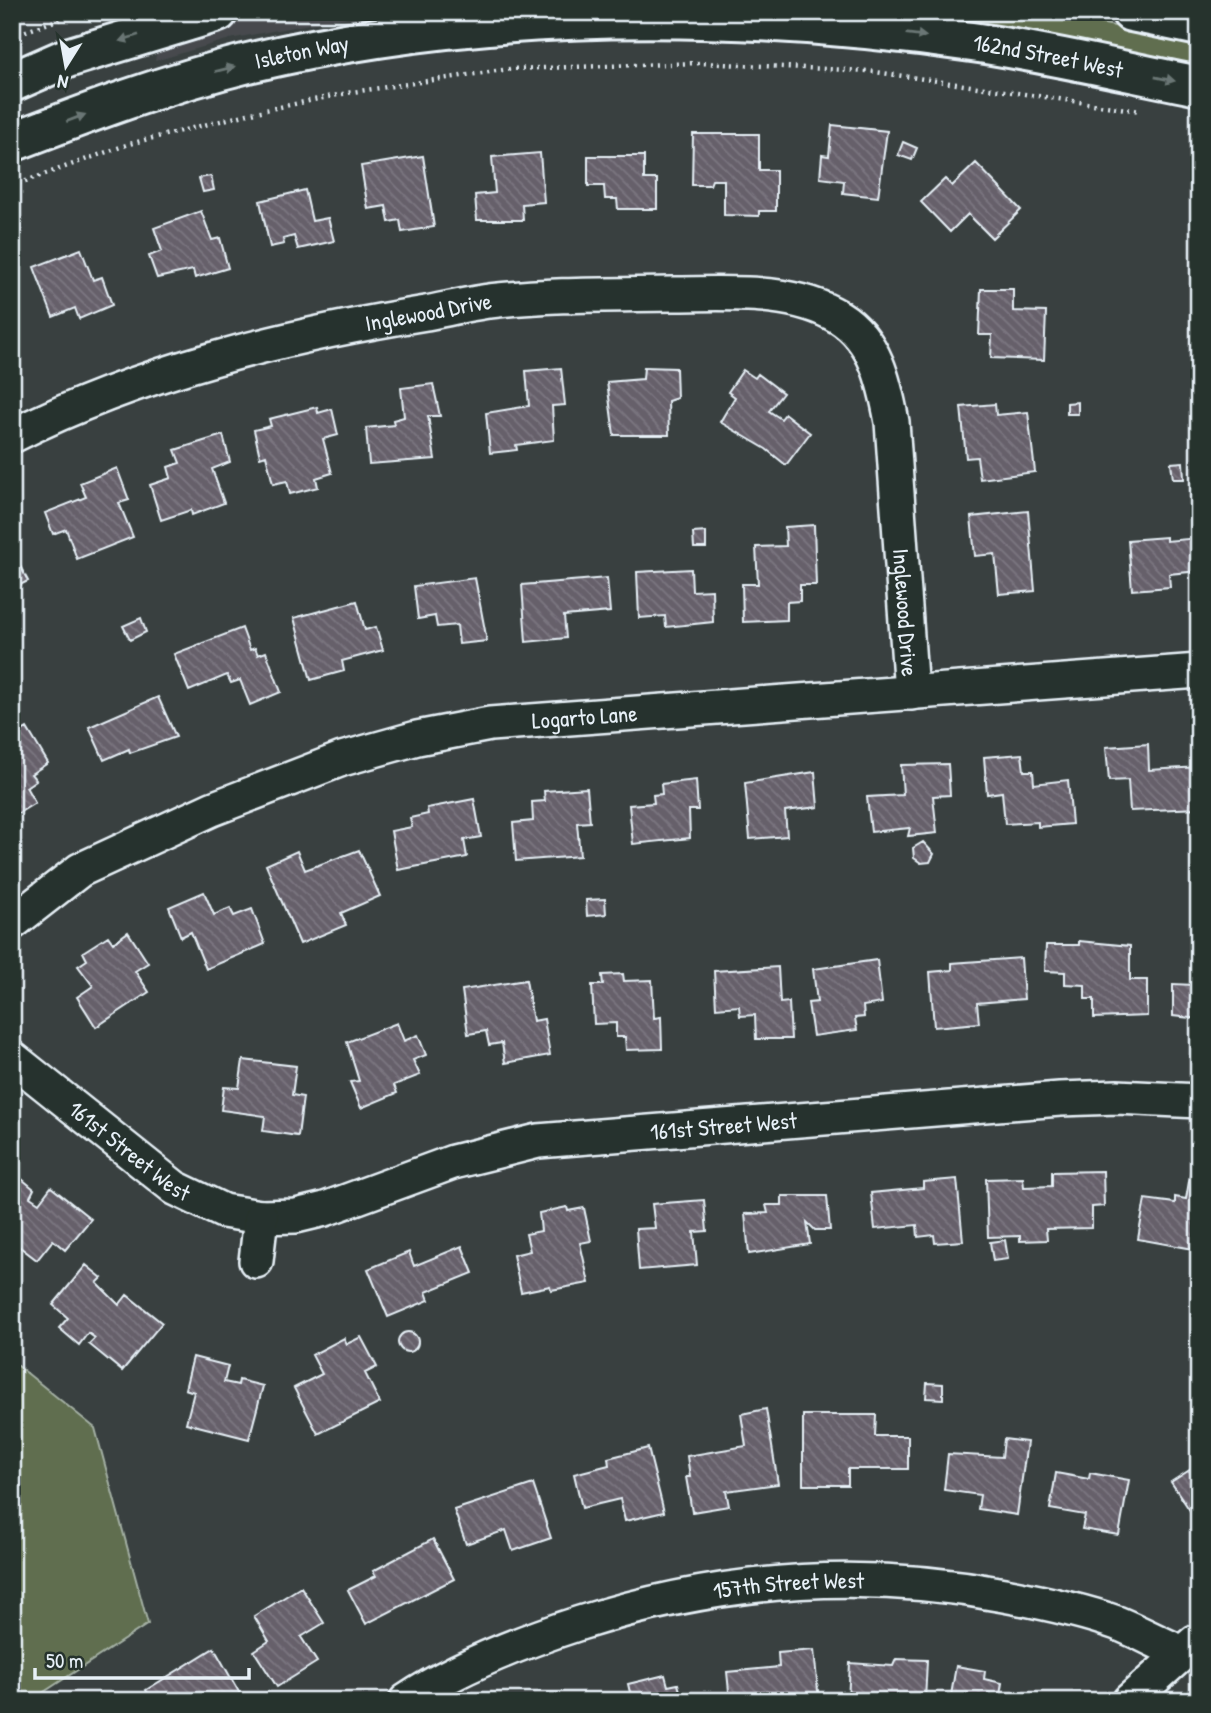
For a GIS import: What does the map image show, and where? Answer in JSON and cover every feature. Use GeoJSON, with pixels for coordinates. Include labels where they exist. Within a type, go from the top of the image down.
{"type":"FeatureCollection","features":[{"type":"Feature","properties":{"kind":"main road"},"geometry":{"type":"LineString","coordinates":[[12,82],[67,58],[218,12]]}},
{"type":"Feature","properties":{"kind":"main road"},"geometry":{"type":"LineString","coordinates":[[1131,12],[1199,26]]}},
{"type":"Feature","properties":{"kind":"main road","name":"162nd Street West"},"geometry":{"type":"LineString","coordinates":[[603,19],[709,18],[859,28],[973,42],[1199,86]]}},
{"type":"Feature","properties":{"kind":"main road","name":"Isleton Way"},"geometry":{"type":"LineString","coordinates":[[12,142],[108,105],[248,63],[386,38],[495,24],[603,19]]}},
{"type":"Feature","properties":{"kind":"street","name":"Inglewood Drive"},"geometry":{"type":"LineString","coordinates":[[12,436],[163,374],[354,324],[487,302],[574,295],[758,295],[804,303],[839,317],[862,322],[878,363],[892,422],[911,693]]}},
{"type":"Feature","properties":{"kind":"street","name":"Logarto Lane"},"geometry":{"type":"LineString","coordinates":[[12,923],[79,870],[200,814],[342,759],[417,738],[490,724],[1199,671]]}},
{"type":"Feature","properties":{"kind":"street","name":"161st Street West"},"geometry":{"type":"LineString","coordinates":[[12,1058],[175,1188],[223,1211],[261,1217],[296,1216],[325,1209],[453,1162],[538,1141],[1060,1099],[1117,1097],[1199,1101]]}},
{"type":"Feature","properties":{"kind":"street"},"geometry":{"type":"LineString","coordinates":[[256,1261],[261,1217]]}},
{"type":"Feature","properties":{"kind":"street","name":"157th Street West"},"geometry":{"type":"LineString","coordinates":[[406,1701],[506,1649],[597,1618],[682,1596],[801,1580],[910,1580],[1026,1599],[1189,1646]]}},
{"type":"Feature","properties":{"kind":"street"},"geometry":{"type":"LineString","coordinates":[[1129,1701],[1189,1646]]}},
{"type":"Feature","properties":{"kind":"path"},"geometry":{"type":"LineString","coordinates":[[12,36],[80,12]]}},
{"type":"Feature","properties":{"kind":"path"},"geometry":{"type":"LineString","coordinates":[[12,186],[130,144],[256,112],[352,92],[548,66],[701,63],[869,71],[1143,111]]}},
{"type":"Feature","properties":{"kind":"shaded area"},"geometry":{"type":"Polygon","coordinates":[[[163,12],[373,12],[230,39],[155,61],[163,12]]]}},
{"type":"Feature","properties":{"kind":"green space"},"geometry":{"type":"Polygon","coordinates":[[[889,12],[1041,12],[1199,42],[1199,67],[889,12]]]}},
{"type":"Feature","properties":{"kind":"green space"},"geometry":{"type":"Polygon","coordinates":[[[12,1361],[95,1428],[148,1624],[30,1701],[12,1701],[12,1361]]]}},
{"type":"Feature","properties":{"kind":"building"},"geometry":{"type":"Polygon","coordinates":[[[832,125],[887,131],[878,197],[843,193],[844,181],[820,178],[822,155],[829,156],[832,125]]]}},
{"type":"Feature","properties":{"kind":"building"},"geometry":{"type":"Polygon","coordinates":[[[693,134],[759,134],[759,170],[776,170],[776,211],[759,211],[759,216],[724,215],[724,180],[712,180],[710,185],[692,185],[693,134]]]}},
{"type":"Feature","properties":{"kind":"building"},"geometry":{"type":"Polygon","coordinates":[[[903,142],[917,148],[912,160],[898,155],[903,142]]]}},
{"type":"Feature","properties":{"kind":"building"},"geometry":{"type":"Polygon","coordinates":[[[540,153],[544,202],[522,204],[523,220],[477,220],[475,195],[495,193],[492,157],[540,153]]]}},
{"type":"Feature","properties":{"kind":"building"},"geometry":{"type":"Polygon","coordinates":[[[423,156],[434,227],[402,232],[400,220],[389,222],[386,206],[368,209],[361,166],[423,156]]]}},
{"type":"Feature","properties":{"kind":"building"},"geometry":{"type":"Polygon","coordinates":[[[588,156],[644,156],[644,179],[657,179],[657,209],[618,209],[617,199],[605,199],[604,186],[588,186],[588,156]]]}},
{"type":"Feature","properties":{"kind":"building"},"geometry":{"type":"Polygon","coordinates":[[[976,163],[1021,210],[992,238],[968,214],[950,232],[921,202],[945,179],[952,186],[976,163]]]}},
{"type":"Feature","properties":{"kind":"building"},"geometry":{"type":"Polygon","coordinates":[[[211,176],[214,190],[203,192],[199,178],[211,176]]]}},
{"type":"Feature","properties":{"kind":"building"},"geometry":{"type":"Polygon","coordinates":[[[305,190],[312,221],[328,218],[334,241],[298,249],[294,236],[283,239],[284,244],[270,247],[260,201],[305,190]]]}},
{"type":"Feature","properties":{"kind":"building"},"geometry":{"type":"Polygon","coordinates":[[[201,211],[212,240],[220,238],[228,268],[195,278],[193,270],[157,278],[149,256],[162,251],[154,228],[201,211]]]}},
{"type":"Feature","properties":{"kind":"building"},"geometry":{"type":"Polygon","coordinates":[[[81,249],[93,280],[102,277],[112,305],[79,319],[75,308],[53,317],[34,267],[81,249]]]}},
{"type":"Feature","properties":{"kind":"building"},"geometry":{"type":"Polygon","coordinates":[[[981,289],[1013,289],[1013,311],[1046,312],[1044,360],[991,358],[992,335],[979,335],[981,289]]]}},
{"type":"Feature","properties":{"kind":"building"},"geometry":{"type":"Polygon","coordinates":[[[644,367],[676,368],[677,398],[668,401],[669,435],[614,435],[607,382],[643,379],[644,367]]]}},
{"type":"Feature","properties":{"kind":"building"},"geometry":{"type":"Polygon","coordinates":[[[561,368],[565,405],[552,406],[554,440],[516,445],[517,450],[490,453],[486,413],[529,406],[526,371],[561,368]]]}},
{"type":"Feature","properties":{"kind":"building"},"geometry":{"type":"Polygon","coordinates":[[[743,370],[755,378],[758,374],[783,393],[769,411],[781,419],[785,414],[810,433],[786,465],[766,449],[720,422],[735,397],[728,392],[743,370]]]}},
{"type":"Feature","properties":{"kind":"building"},"geometry":{"type":"Polygon","coordinates":[[[433,384],[440,416],[428,416],[435,459],[369,464],[366,428],[394,425],[393,420],[404,417],[401,388],[433,384]]]}},
{"type":"Feature","properties":{"kind":"building"},"geometry":{"type":"Polygon","coordinates":[[[1078,402],[1078,414],[1067,414],[1067,403],[1078,402]]]}},
{"type":"Feature","properties":{"kind":"building"},"geometry":{"type":"Polygon","coordinates":[[[995,404],[996,415],[1028,412],[1035,472],[980,479],[977,457],[966,458],[961,407],[995,404]]]}},
{"type":"Feature","properties":{"kind":"building"},"geometry":{"type":"Polygon","coordinates":[[[317,407],[318,413],[332,409],[338,435],[323,439],[332,473],[316,478],[318,487],[290,494],[287,481],[273,484],[266,455],[260,457],[254,430],[271,426],[269,419],[317,407]]]}},
{"type":"Feature","properties":{"kind":"building"},"geometry":{"type":"Polygon","coordinates":[[[223,435],[230,462],[212,469],[224,503],[192,515],[191,510],[161,520],[150,485],[171,478],[168,467],[180,463],[175,450],[223,435]]]}},
{"type":"Feature","properties":{"kind":"building"},"geometry":{"type":"Polygon","coordinates":[[[1183,462],[1184,479],[1173,479],[1171,463],[1183,462]]]}},
{"type":"Feature","properties":{"kind":"building"},"geometry":{"type":"Polygon","coordinates":[[[117,468],[129,500],[119,503],[133,537],[77,559],[66,529],[53,534],[45,513],[86,497],[80,483],[117,468]]]}},
{"type":"Feature","properties":{"kind":"building"},"geometry":{"type":"Polygon","coordinates":[[[1028,511],[1035,591],[999,594],[995,554],[975,556],[971,517],[1028,511]]]}},
{"type":"Feature","properties":{"kind":"building"},"geometry":{"type":"Polygon","coordinates":[[[814,525],[816,585],[800,585],[800,601],[787,602],[787,620],[743,622],[742,584],[758,584],[756,547],[786,546],[785,527],[814,525]]]}},
{"type":"Feature","properties":{"kind":"building"},"geometry":{"type":"Polygon","coordinates":[[[706,532],[706,548],[694,548],[693,533],[706,532]]]}},
{"type":"Feature","properties":{"kind":"building"},"geometry":{"type":"Polygon","coordinates":[[[1166,537],[1166,541],[1199,538],[1199,571],[1169,574],[1170,587],[1132,590],[1128,540],[1166,537]]]}},
{"type":"Feature","properties":{"kind":"building"},"geometry":{"type":"Polygon","coordinates":[[[12,551],[28,581],[12,589],[12,551]]]}},
{"type":"Feature","properties":{"kind":"building"},"geometry":{"type":"Polygon","coordinates":[[[691,569],[692,591],[712,590],[713,622],[666,627],[665,616],[639,618],[637,572],[691,569]]]}},
{"type":"Feature","properties":{"kind":"building"},"geometry":{"type":"Polygon","coordinates":[[[475,578],[487,641],[459,644],[457,625],[437,627],[435,616],[418,619],[414,586],[475,578]]]}},
{"type":"Feature","properties":{"kind":"building"},"geometry":{"type":"Polygon","coordinates":[[[607,578],[610,612],[564,616],[566,638],[526,642],[522,585],[607,578]]]}},
{"type":"Feature","properties":{"kind":"building"},"geometry":{"type":"Polygon","coordinates":[[[357,601],[365,630],[376,627],[383,650],[342,661],[344,671],[311,680],[294,618],[357,601]]]}},
{"type":"Feature","properties":{"kind":"building"},"geometry":{"type":"Polygon","coordinates":[[[141,618],[146,632],[130,640],[123,626],[141,618]]]}},
{"type":"Feature","properties":{"kind":"building"},"geometry":{"type":"Polygon","coordinates":[[[242,628],[250,650],[255,648],[258,655],[266,652],[281,692],[250,705],[240,680],[231,683],[227,675],[189,691],[174,654],[242,628]]]}},
{"type":"Feature","properties":{"kind":"building"},"geometry":{"type":"Polygon","coordinates":[[[158,697],[176,737],[130,753],[129,749],[104,760],[89,727],[158,697]]]}},
{"type":"Feature","properties":{"kind":"building"},"geometry":{"type":"Polygon","coordinates":[[[27,728],[48,763],[31,774],[36,780],[26,787],[35,803],[12,817],[12,737],[27,728]]]}},
{"type":"Feature","properties":{"kind":"building"},"geometry":{"type":"Polygon","coordinates":[[[1148,744],[1149,770],[1199,767],[1199,808],[1130,811],[1128,780],[1109,781],[1106,747],[1148,744]]]}},
{"type":"Feature","properties":{"kind":"building"},"geometry":{"type":"Polygon","coordinates":[[[1022,754],[1024,771],[1033,771],[1034,784],[1068,780],[1072,824],[1038,827],[1038,822],[1005,824],[1002,792],[987,794],[984,757],[1022,754]]]}},
{"type":"Feature","properties":{"kind":"building"},"geometry":{"type":"Polygon","coordinates":[[[948,764],[950,795],[933,796],[937,833],[908,836],[910,828],[871,832],[867,797],[903,795],[901,765],[948,764]]]}},
{"type":"Feature","properties":{"kind":"building"},"geometry":{"type":"Polygon","coordinates":[[[815,772],[818,807],[785,811],[787,836],[750,839],[745,783],[815,772]]]}},
{"type":"Feature","properties":{"kind":"building"},"geometry":{"type":"Polygon","coordinates":[[[696,780],[698,810],[689,810],[690,838],[633,844],[629,805],[654,803],[653,795],[662,794],[661,784],[696,780]]]}},
{"type":"Feature","properties":{"kind":"building"},"geometry":{"type":"Polygon","coordinates":[[[587,788],[590,822],[577,823],[580,856],[516,861],[513,823],[533,821],[532,802],[545,801],[544,791],[587,788]]]}},
{"type":"Feature","properties":{"kind":"building"},"geometry":{"type":"Polygon","coordinates":[[[474,799],[481,837],[464,840],[467,857],[398,870],[391,831],[412,827],[410,818],[428,814],[427,808],[474,799]]]}},
{"type":"Feature","properties":{"kind":"building"},"geometry":{"type":"Polygon","coordinates":[[[923,842],[934,854],[930,862],[921,863],[914,858],[913,848],[923,842]]]}},
{"type":"Feature","properties":{"kind":"building"},"geometry":{"type":"Polygon","coordinates":[[[359,850],[380,896],[341,913],[346,925],[300,944],[266,865],[297,851],[305,870],[359,850]]]}},
{"type":"Feature","properties":{"kind":"building"},"geometry":{"type":"Polygon","coordinates":[[[204,892],[214,915],[230,908],[234,916],[252,909],[265,944],[206,969],[191,932],[181,937],[169,907],[204,892]]]}},
{"type":"Feature","properties":{"kind":"building"},"geometry":{"type":"Polygon","coordinates":[[[605,899],[606,914],[587,916],[586,900],[605,899]]]}},
{"type":"Feature","properties":{"kind":"building"},"geometry":{"type":"Polygon","coordinates":[[[128,932],[148,963],[135,971],[149,992],[96,1027],[77,997],[93,986],[78,966],[87,960],[83,952],[108,936],[113,943],[128,932]]]}},
{"type":"Feature","properties":{"kind":"building"},"geometry":{"type":"Polygon","coordinates":[[[1079,941],[1130,946],[1130,980],[1147,980],[1147,1016],[1094,1018],[1094,999],[1085,999],[1085,985],[1065,984],[1065,972],[1045,971],[1046,945],[1079,945],[1079,941]]]}},
{"type":"Feature","properties":{"kind":"building"},"geometry":{"type":"Polygon","coordinates":[[[1198,951],[1199,1019],[1173,1016],[1173,984],[1194,985],[1198,951]]]}},
{"type":"Feature","properties":{"kind":"building"},"geometry":{"type":"Polygon","coordinates":[[[1021,958],[1024,999],[977,1003],[979,1023],[934,1027],[930,972],[952,970],[952,963],[1021,958]]]}},
{"type":"Feature","properties":{"kind":"building"},"geometry":{"type":"Polygon","coordinates":[[[877,960],[882,1003],[863,1006],[864,1017],[855,1018],[857,1030],[813,1036],[808,1003],[817,1002],[813,969],[877,960]]]}},
{"type":"Feature","properties":{"kind":"building"},"geometry":{"type":"Polygon","coordinates":[[[778,967],[780,1003],[789,1002],[791,1039],[756,1039],[755,1015],[740,1016],[739,1006],[716,1008],[714,971],[778,967]]]}},
{"type":"Feature","properties":{"kind":"building"},"geometry":{"type":"Polygon","coordinates":[[[623,974],[624,981],[652,980],[654,1018],[661,1017],[662,1049],[626,1050],[625,1037],[616,1037],[616,1023],[594,1024],[592,985],[603,985],[602,975],[623,974]]]}},
{"type":"Feature","properties":{"kind":"building"},"geometry":{"type":"Polygon","coordinates":[[[526,980],[533,1021],[544,1019],[550,1055],[505,1063],[502,1043],[489,1045],[486,1031],[468,1034],[462,990],[526,980]]]}},
{"type":"Feature","properties":{"kind":"building"},"geometry":{"type":"Polygon","coordinates":[[[397,1023],[404,1041],[418,1035],[426,1055],[413,1060],[420,1075],[394,1085],[397,1093],[361,1108],[350,1082],[359,1081],[347,1042],[397,1023]]]}},
{"type":"Feature","properties":{"kind":"building"},"geometry":{"type":"Polygon","coordinates":[[[243,1060],[296,1066],[292,1095],[303,1097],[298,1136],[263,1131],[265,1116],[221,1110],[224,1087],[239,1088],[243,1060]]]}},
{"type":"Feature","properties":{"kind":"building"},"geometry":{"type":"Polygon","coordinates":[[[1191,1170],[1199,1172],[1199,1250],[1138,1239],[1145,1199],[1175,1203],[1175,1197],[1186,1199],[1191,1170]]]}},
{"type":"Feature","properties":{"kind":"building"},"geometry":{"type":"Polygon","coordinates":[[[1103,1171],[1104,1206],[1092,1207],[1092,1228],[1046,1229],[1047,1240],[1020,1241],[1020,1236],[988,1237],[986,1179],[1023,1178],[1024,1187],[1052,1186],[1052,1172],[1103,1171]]]}},
{"type":"Feature","properties":{"kind":"building"},"geometry":{"type":"Polygon","coordinates":[[[17,1175],[34,1189],[30,1197],[39,1203],[51,1187],[91,1219],[65,1250],[53,1240],[37,1260],[12,1241],[12,1181],[17,1175]]]}},
{"type":"Feature","properties":{"kind":"building"},"geometry":{"type":"Polygon","coordinates":[[[957,1179],[963,1241],[935,1243],[934,1235],[918,1237],[917,1225],[875,1229],[871,1193],[923,1188],[923,1182],[957,1179]]]}},
{"type":"Feature","properties":{"kind":"building"},"geometry":{"type":"Polygon","coordinates":[[[782,1196],[827,1196],[830,1230],[815,1230],[807,1222],[810,1244],[749,1254],[745,1214],[768,1213],[766,1205],[782,1205],[782,1196]]]}},
{"type":"Feature","properties":{"kind":"building"},"geometry":{"type":"Polygon","coordinates":[[[704,1200],[707,1231],[694,1232],[697,1265],[639,1270],[636,1229],[655,1228],[652,1204],[704,1200]]]}},
{"type":"Feature","properties":{"kind":"building"},"geometry":{"type":"Polygon","coordinates":[[[567,1207],[568,1211],[584,1208],[591,1241],[580,1243],[589,1283],[551,1290],[550,1286],[521,1292],[513,1255],[530,1251],[526,1234],[541,1231],[539,1213],[567,1207]]]}},
{"type":"Feature","properties":{"kind":"building"},"geometry":{"type":"Polygon","coordinates":[[[1005,1240],[1008,1259],[993,1261],[990,1242],[1005,1240]]]}},
{"type":"Feature","properties":{"kind":"building"},"geometry":{"type":"Polygon","coordinates":[[[462,1246],[473,1273],[426,1292],[429,1300],[388,1317],[368,1269],[409,1252],[414,1266],[462,1246]]]}},
{"type":"Feature","properties":{"kind":"building"},"geometry":{"type":"Polygon","coordinates":[[[86,1265],[102,1278],[97,1283],[119,1305],[127,1295],[162,1323],[122,1371],[89,1344],[95,1338],[88,1333],[79,1345],[59,1328],[68,1318],[53,1305],[86,1265]]]}},
{"type":"Feature","properties":{"kind":"building"},"geometry":{"type":"Polygon","coordinates":[[[408,1332],[415,1335],[418,1342],[415,1349],[408,1352],[401,1349],[398,1342],[401,1335],[408,1332]]]}},
{"type":"Feature","properties":{"kind":"building"},"geometry":{"type":"Polygon","coordinates":[[[361,1337],[377,1367],[365,1373],[380,1403],[318,1434],[294,1388],[322,1374],[312,1355],[344,1338],[347,1344],[361,1337]]]}},
{"type":"Feature","properties":{"kind":"building"},"geometry":{"type":"Polygon","coordinates":[[[193,1357],[228,1366],[224,1382],[238,1385],[239,1380],[263,1386],[249,1439],[186,1423],[194,1392],[185,1389],[193,1357]]]}},
{"type":"Feature","properties":{"kind":"building"},"geometry":{"type":"Polygon","coordinates":[[[927,1383],[943,1384],[943,1399],[926,1398],[927,1383]]]}},
{"type":"Feature","properties":{"kind":"building"},"geometry":{"type":"Polygon","coordinates":[[[766,1409],[778,1484],[726,1491],[729,1506],[692,1512],[686,1477],[690,1477],[687,1456],[746,1446],[741,1414],[766,1409]]]}},
{"type":"Feature","properties":{"kind":"building"},"geometry":{"type":"Polygon","coordinates":[[[803,1415],[876,1415],[875,1436],[908,1436],[908,1469],[848,1469],[848,1485],[803,1485],[803,1415]]]}},
{"type":"Feature","properties":{"kind":"building"},"geometry":{"type":"Polygon","coordinates":[[[1004,1439],[1027,1442],[1017,1515],[978,1509],[980,1495],[944,1490],[948,1454],[1002,1457],[1004,1439]]]}},
{"type":"Feature","properties":{"kind":"building"},"geometry":{"type":"Polygon","coordinates":[[[648,1448],[664,1512],[625,1521],[620,1499],[582,1508],[574,1474],[609,1465],[608,1458],[648,1448]]]}},
{"type":"Feature","properties":{"kind":"building"},"geometry":{"type":"Polygon","coordinates":[[[1199,1464],[1199,1524],[1171,1482],[1199,1464]]]}},
{"type":"Feature","properties":{"kind":"building"},"geometry":{"type":"Polygon","coordinates":[[[1056,1473],[1089,1479],[1090,1473],[1129,1480],[1119,1535],[1082,1529],[1085,1515],[1050,1509],[1056,1473]]]}},
{"type":"Feature","properties":{"kind":"building"},"geometry":{"type":"Polygon","coordinates":[[[533,1484],[551,1538],[513,1551],[506,1530],[466,1544],[454,1510],[533,1484]]]}},
{"type":"Feature","properties":{"kind":"building"},"geometry":{"type":"Polygon","coordinates":[[[433,1539],[454,1579],[366,1624],[348,1590],[376,1576],[373,1571],[433,1539]]]}},
{"type":"Feature","properties":{"kind":"building"},"geometry":{"type":"Polygon","coordinates":[[[301,1587],[324,1623],[301,1637],[317,1662],[277,1687],[254,1651],[269,1641],[254,1616],[301,1587]]]}},
{"type":"Feature","properties":{"kind":"building"},"geometry":{"type":"Polygon","coordinates":[[[214,1648],[244,1701],[152,1701],[146,1690],[214,1648]]]}},
{"type":"Feature","properties":{"kind":"building"},"geometry":{"type":"Polygon","coordinates":[[[814,1650],[819,1701],[730,1701],[727,1672],[779,1667],[778,1653],[814,1650]]]}},
{"type":"Feature","properties":{"kind":"building"},"geometry":{"type":"Polygon","coordinates":[[[896,1659],[927,1660],[925,1701],[848,1701],[850,1663],[893,1666],[896,1659]]]}},
{"type":"Feature","properties":{"kind":"building"},"geometry":{"type":"Polygon","coordinates":[[[956,1666],[985,1671],[984,1679],[1002,1683],[999,1701],[950,1701],[956,1666]]]}},
{"type":"Feature","properties":{"kind":"building"},"geometry":{"type":"Polygon","coordinates":[[[665,1675],[668,1686],[678,1684],[682,1698],[697,1694],[698,1701],[632,1701],[628,1684],[665,1675]]]}}]}
